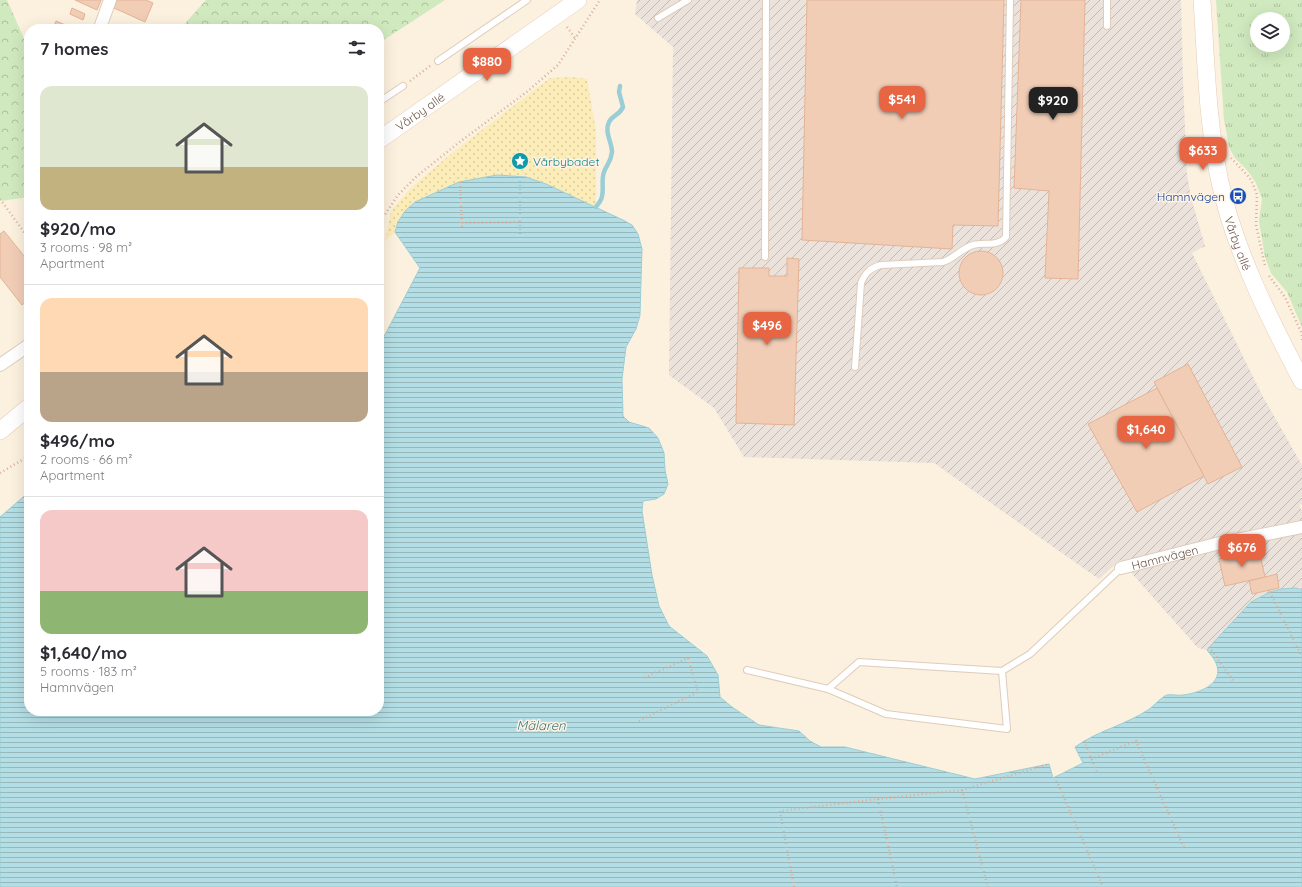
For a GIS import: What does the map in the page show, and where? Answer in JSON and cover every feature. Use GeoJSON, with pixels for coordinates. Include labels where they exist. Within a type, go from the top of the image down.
{"type":"FeatureCollection","features":[{"type":"Feature","properties":{"kind":"street"},"geometry":{"type":"LineString","coordinates":[[101,24],[110,0]]}},
{"type":"Feature","properties":{"kind":"street","name":"Vårby allé"},"geometry":{"type":"LineString","coordinates":[[384,136],[578,0]]}},
{"type":"Feature","properties":{"kind":"street","name":"Vårby allé"},"geometry":{"type":"LineString","coordinates":[[1202,0],[1211,133],[1220,183],[1244,261],[1302,381]]}},
{"type":"Feature","properties":{"kind":"street"},"geometry":{"type":"LineString","coordinates":[[0,365],[24,348]]}},
{"type":"Feature","properties":{"kind":"street"},"geometry":{"type":"LineString","coordinates":[[0,431],[24,412]]}},
{"type":"Feature","properties":{"kind":"street","name":"Hamnvägen"},"geometry":{"type":"LineString","coordinates":[[1121,568],[1216,544],[1302,527]]}},
{"type":"Feature","properties":{"kind":"lane"},"geometry":{"type":"LineString","coordinates":[[438,60],[527,0]]}},
{"type":"Feature","properties":{"kind":"lane"},"geometry":{"type":"LineString","coordinates":[[658,18],[688,0]]}},
{"type":"Feature","properties":{"kind":"lane"},"geometry":{"type":"LineString","coordinates":[[765,257],[766,0]]}},
{"type":"Feature","properties":{"kind":"lane"},"geometry":{"type":"LineString","coordinates":[[855,367],[861,283],[868,271],[874,267],[881,266],[943,262],[949,260],[972,245],[997,243],[1001,242],[1006,237],[1010,0]]}},
{"type":"Feature","properties":{"kind":"lane"},"geometry":{"type":"LineString","coordinates":[[1107,0],[1107,26]]}},
{"type":"Feature","properties":{"kind":"lane"},"geometry":{"type":"LineString","coordinates":[[384,99],[403,86]]}},
{"type":"Feature","properties":{"kind":"lane"},"geometry":{"type":"LineString","coordinates":[[828,689],[859,662],[1002,671],[1030,654],[1121,568]]}},
{"type":"Feature","properties":{"kind":"lane"},"geometry":{"type":"LineString","coordinates":[[747,670],[828,689],[886,714],[1007,729],[1002,671]]}},
{"type":"Feature","properties":{"kind":"path"},"geometry":{"type":"LineString","coordinates":[[384,216],[398,195],[417,176],[528,91],[558,65],[600,0]]}},
{"type":"Feature","properties":{"kind":"path"},"geometry":{"type":"LineString","coordinates":[[403,86],[438,60]]}},
{"type":"Feature","properties":{"kind":"path"},"geometry":{"type":"LineString","coordinates":[[1228,154],[1249,177],[1256,190],[1258,200],[1256,225],[1267,273],[1285,297],[1302,334],[1302,344]]}},
{"type":"Feature","properties":{"kind":"path"},"geometry":{"type":"LineString","coordinates":[[520,177],[520,237]]}},
{"type":"Feature","properties":{"kind":"path"},"geometry":{"type":"LineString","coordinates":[[460,182],[462,228]]}},
{"type":"Feature","properties":{"kind":"path"},"geometry":{"type":"LineString","coordinates":[[0,199],[24,233]]}},
{"type":"Feature","properties":{"kind":"path"},"geometry":{"type":"LineString","coordinates":[[462,223],[520,222]]}},
{"type":"Feature","properties":{"kind":"path"},"geometry":{"type":"LineString","coordinates":[[0,473],[24,459]]}},
{"type":"Feature","properties":{"kind":"path"},"geometry":{"type":"LineString","coordinates":[[1270,592],[1302,657]]}},
{"type":"Feature","properties":{"kind":"path"},"geometry":{"type":"LineString","coordinates":[[1209,647],[1234,682]]}},
{"type":"Feature","properties":{"kind":"path"},"geometry":{"type":"LineString","coordinates":[[640,721],[698,692],[688,658],[644,678]]}},
{"type":"Feature","properties":{"kind":"path"},"geometry":{"type":"LineString","coordinates":[[1084,741],[1098,774]]}},
{"type":"Feature","properties":{"kind":"path"},"geometry":{"type":"LineString","coordinates":[[1091,759],[1136,741],[1185,850]]}},
{"type":"Feature","properties":{"kind":"path"},"geometry":{"type":"LineString","coordinates":[[794,887],[780,811],[878,798],[962,790],[1049,764]]}},
{"type":"Feature","properties":{"kind":"path"},"geometry":{"type":"LineString","coordinates":[[1056,777],[1103,887]]}},
{"type":"Feature","properties":{"kind":"path"},"geometry":{"type":"LineString","coordinates":[[962,790],[988,887]]}},
{"type":"Feature","properties":{"kind":"path"},"geometry":{"type":"LineString","coordinates":[[878,798],[896,887]]}},
{"type":"Feature","properties":{"kind":"shaded area"},"geometry":{"type":"Polygon","coordinates":[[[637,0],[1181,0],[1187,175],[1191,198],[1205,246],[1192,253],[1262,395],[1302,465],[1302,504],[1299,505],[1302,511],[1302,590],[1296,588],[1270,592],[1251,602],[1207,650],[1198,648],[1120,560],[1099,579],[934,463],[744,457],[714,408],[669,375],[673,47],[635,14],[637,0]]]}},
{"type":"Feature","properties":{"kind":"green space"},"geometry":{"type":"Polygon","coordinates":[[[0,0],[7,0],[24,39],[24,198],[0,201],[0,0]]]}},
{"type":"Feature","properties":{"kind":"green space"},"geometry":{"type":"Polygon","coordinates":[[[206,0],[445,0],[384,40],[384,24],[184,24],[206,0]]]}},
{"type":"Feature","properties":{"kind":"green space"},"geometry":{"type":"Polygon","coordinates":[[[1216,0],[1302,0],[1302,327],[1287,292],[1271,273],[1265,257],[1259,221],[1262,199],[1256,183],[1247,170],[1234,157],[1229,146],[1224,120],[1216,0]]]}},
{"type":"Feature","properties":{"kind":"sand","name":"Vårbybadet"},"geometry":{"type":"Polygon","coordinates":[[[572,77],[587,79],[596,131],[596,207],[546,184],[526,177],[497,175],[459,182],[415,202],[405,211],[398,222],[395,232],[385,241],[391,211],[411,188],[452,153],[550,78],[572,77]]]}},
{"type":"Feature","properties":{"kind":"water","name":"Mälaren"},"geometry":{"type":"Polygon","coordinates":[[[497,175],[526,177],[546,184],[623,220],[632,225],[638,234],[642,249],[640,315],[636,329],[626,347],[622,379],[623,416],[629,422],[649,428],[658,438],[664,453],[668,484],[664,494],[656,499],[643,501],[642,511],[652,575],[659,606],[669,626],[707,656],[718,675],[720,697],[759,725],[799,731],[810,741],[821,747],[845,747],[975,779],[1049,764],[1053,778],[1083,763],[1075,747],[1084,741],[1130,720],[1148,710],[1167,695],[1189,694],[1203,690],[1214,682],[1217,677],[1218,670],[1215,661],[1207,650],[1251,602],[1270,592],[1281,589],[1296,588],[1302,590],[1302,887],[0,887],[0,517],[24,496],[24,716],[384,716],[384,336],[420,268],[395,232],[398,222],[405,211],[415,202],[459,182],[497,175]]]}},
{"type":"Feature","properties":{"kind":"building"},"geometry":{"type":"Polygon","coordinates":[[[75,0],[101,0],[97,10],[75,0]]]}},
{"type":"Feature","properties":{"kind":"building"},"geometry":{"type":"Polygon","coordinates":[[[117,0],[146,0],[153,3],[145,22],[114,8],[117,0]]]}},
{"type":"Feature","properties":{"kind":"building"},"geometry":{"type":"Polygon","coordinates":[[[807,0],[1004,0],[998,226],[953,225],[952,249],[802,240],[807,0]]]}},
{"type":"Feature","properties":{"kind":"building"},"geometry":{"type":"Polygon","coordinates":[[[1021,0],[1085,0],[1078,279],[1045,278],[1049,191],[1014,188],[1021,0]]]}},
{"type":"Feature","properties":{"kind":"building"},"geometry":{"type":"Polygon","coordinates":[[[72,8],[85,14],[83,20],[70,14],[72,8]]]}},
{"type":"Feature","properties":{"kind":"building"},"geometry":{"type":"Polygon","coordinates":[[[56,21],[63,24],[55,24],[56,21]]]}},
{"type":"Feature","properties":{"kind":"building"},"geometry":{"type":"Polygon","coordinates":[[[4,231],[24,256],[24,303],[22,305],[0,277],[0,234],[4,231]]]}},
{"type":"Feature","properties":{"kind":"building"},"geometry":{"type":"Polygon","coordinates":[[[981,251],[993,255],[999,261],[1003,273],[999,285],[993,291],[981,295],[969,291],[963,285],[959,273],[963,261],[969,255],[981,251]]]}},
{"type":"Feature","properties":{"kind":"building"},"geometry":{"type":"Polygon","coordinates":[[[787,258],[799,259],[794,425],[736,423],[739,268],[769,268],[769,276],[787,276],[787,258]]]}},
{"type":"Feature","properties":{"kind":"building"},"geometry":{"type":"Polygon","coordinates":[[[1188,364],[1242,467],[1208,484],[1154,382],[1188,364]]]}},
{"type":"Feature","properties":{"kind":"building"},"geometry":{"type":"Polygon","coordinates":[[[1157,388],[1204,476],[1137,512],[1088,424],[1157,388]]]}},
{"type":"Feature","properties":{"kind":"building"},"geometry":{"type":"Polygon","coordinates":[[[1259,550],[1265,577],[1225,586],[1219,559],[1259,550]]]}},
{"type":"Feature","properties":{"kind":"building"},"geometry":{"type":"Polygon","coordinates":[[[1277,574],[1279,588],[1252,594],[1249,581],[1277,574]]]}},
{"type":"Feature","properties":{"kind":"waterway"},"geometry":{"type":"LineString","coordinates":[[596,207],[602,197],[603,175],[611,158],[612,152],[607,130],[608,126],[610,120],[620,112],[623,107],[619,92],[620,86]]}},
{"type":"Feature","properties":{"kind":"place","name":"Vårbybadet"},"geometry":{"type":"Point","coordinates":[520,161]}},
{"type":"Feature","properties":{"kind":"place","name":"Hamnvägen"},"geometry":{"type":"Point","coordinates":[1238,196]}}]}
